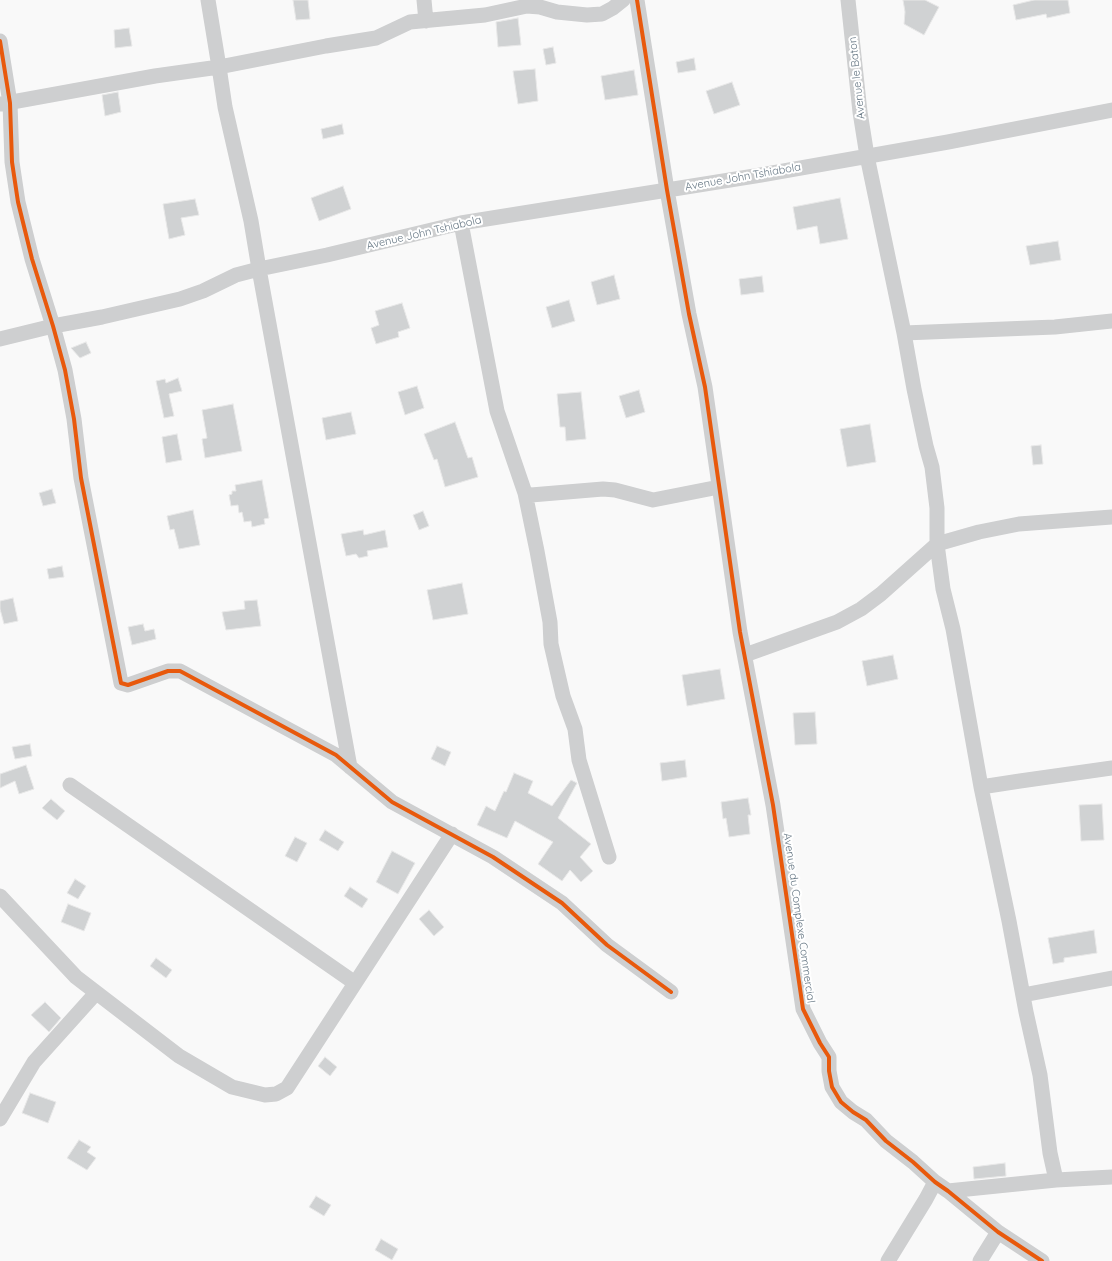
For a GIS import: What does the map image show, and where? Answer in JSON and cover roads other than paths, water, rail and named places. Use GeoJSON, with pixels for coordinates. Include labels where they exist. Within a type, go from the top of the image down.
{"type":"FeatureCollection","features":[{"type":"Feature","properties":{"kind":"street"},"geometry":{"type":"LineString","coordinates":[[208,0],[225,107],[251,221],[350,767]]}},
{"type":"Feature","properties":{"kind":"street"},"geometry":{"type":"LineString","coordinates":[[424,0],[426,21]]}},
{"type":"Feature","properties":{"kind":"street"},"geometry":{"type":"LineString","coordinates":[[5,104],[155,76],[219,67],[376,38],[410,22],[485,15],[528,6],[540,7],[557,12],[587,15],[602,14],[623,0]]}},
{"type":"Feature","properties":{"kind":"street","name":"Avenue du Complexe Commercial"},"geometry":{"type":"LineString","coordinates":[[638,0],[689,314],[705,387],[740,632],[773,805],[803,1009],[820,1043],[829,1057],[829,1071],[832,1087],[841,1102],[866,1120],[886,1141],[998,1232],[1042,1261]]}},
{"type":"Feature","properties":{"kind":"street","name":"Avenue le Baton"},"geometry":{"type":"LineString","coordinates":[[848,0],[860,112],[867,156],[926,446],[932,467],[936,508],[937,544],[943,589],[958,656],[981,787],[1040,1075],[1050,1153],[1056,1180]]}},
{"type":"Feature","properties":{"kind":"street"},"geometry":{"type":"LineString","coordinates":[[0,40],[5,104],[18,202],[32,259],[65,370],[74,419],[81,478],[121,682],[128,685],[168,671],[180,670],[336,755],[392,802],[493,857],[562,903],[607,945],[671,992]]}},
{"type":"Feature","properties":{"kind":"street","name":"Avenue John Tshiabola"},"geometry":{"type":"LineString","coordinates":[[0,340],[53,326],[102,317],[180,298],[203,291],[236,275],[259,269],[327,255],[461,223],[668,190],[948,142],[1112,110]]}},
{"type":"Feature","properties":{"kind":"street"},"geometry":{"type":"LineString","coordinates":[[461,223],[497,411],[525,493],[550,622],[551,644],[554,658],[563,696],[575,729],[579,760],[609,857]]}},
{"type":"Feature","properties":{"kind":"street"},"geometry":{"type":"LineString","coordinates":[[904,333],[1055,327],[1112,321]]}},
{"type":"Feature","properties":{"kind":"street"},"geometry":{"type":"LineString","coordinates":[[525,493],[531,495],[603,489],[615,490],[653,500],[719,487]]}},
{"type":"Feature","properties":{"kind":"street"},"geometry":{"type":"LineString","coordinates":[[745,655],[837,622],[881,594],[937,544],[979,532],[1019,524],[1112,517]]}},
{"type":"Feature","properties":{"kind":"street"},"geometry":{"type":"LineString","coordinates":[[981,787],[1020,780],[1112,768]]}},
{"type":"Feature","properties":{"kind":"street"},"geometry":{"type":"LineString","coordinates":[[70,785],[355,983]]}},
{"type":"Feature","properties":{"kind":"street"},"geometry":{"type":"LineString","coordinates":[[0,896],[76,977],[179,1056],[232,1087],[265,1095],[276,1094],[287,1088],[452,834]]}},
{"type":"Feature","properties":{"kind":"street"},"geometry":{"type":"LineString","coordinates":[[1023,995],[1112,978]]}},
{"type":"Feature","properties":{"kind":"street"},"geometry":{"type":"LineString","coordinates":[[0,1118],[34,1062],[96,993]]}},
{"type":"Feature","properties":{"kind":"street"},"geometry":{"type":"LineString","coordinates":[[948,1190],[1056,1180],[1112,1177]]}},
{"type":"Feature","properties":{"kind":"street"},"geometry":{"type":"LineString","coordinates":[[888,1261],[935,1182]]}},
{"type":"Feature","properties":{"kind":"street"},"geometry":{"type":"LineString","coordinates":[[980,1261],[998,1232]]}}]}
